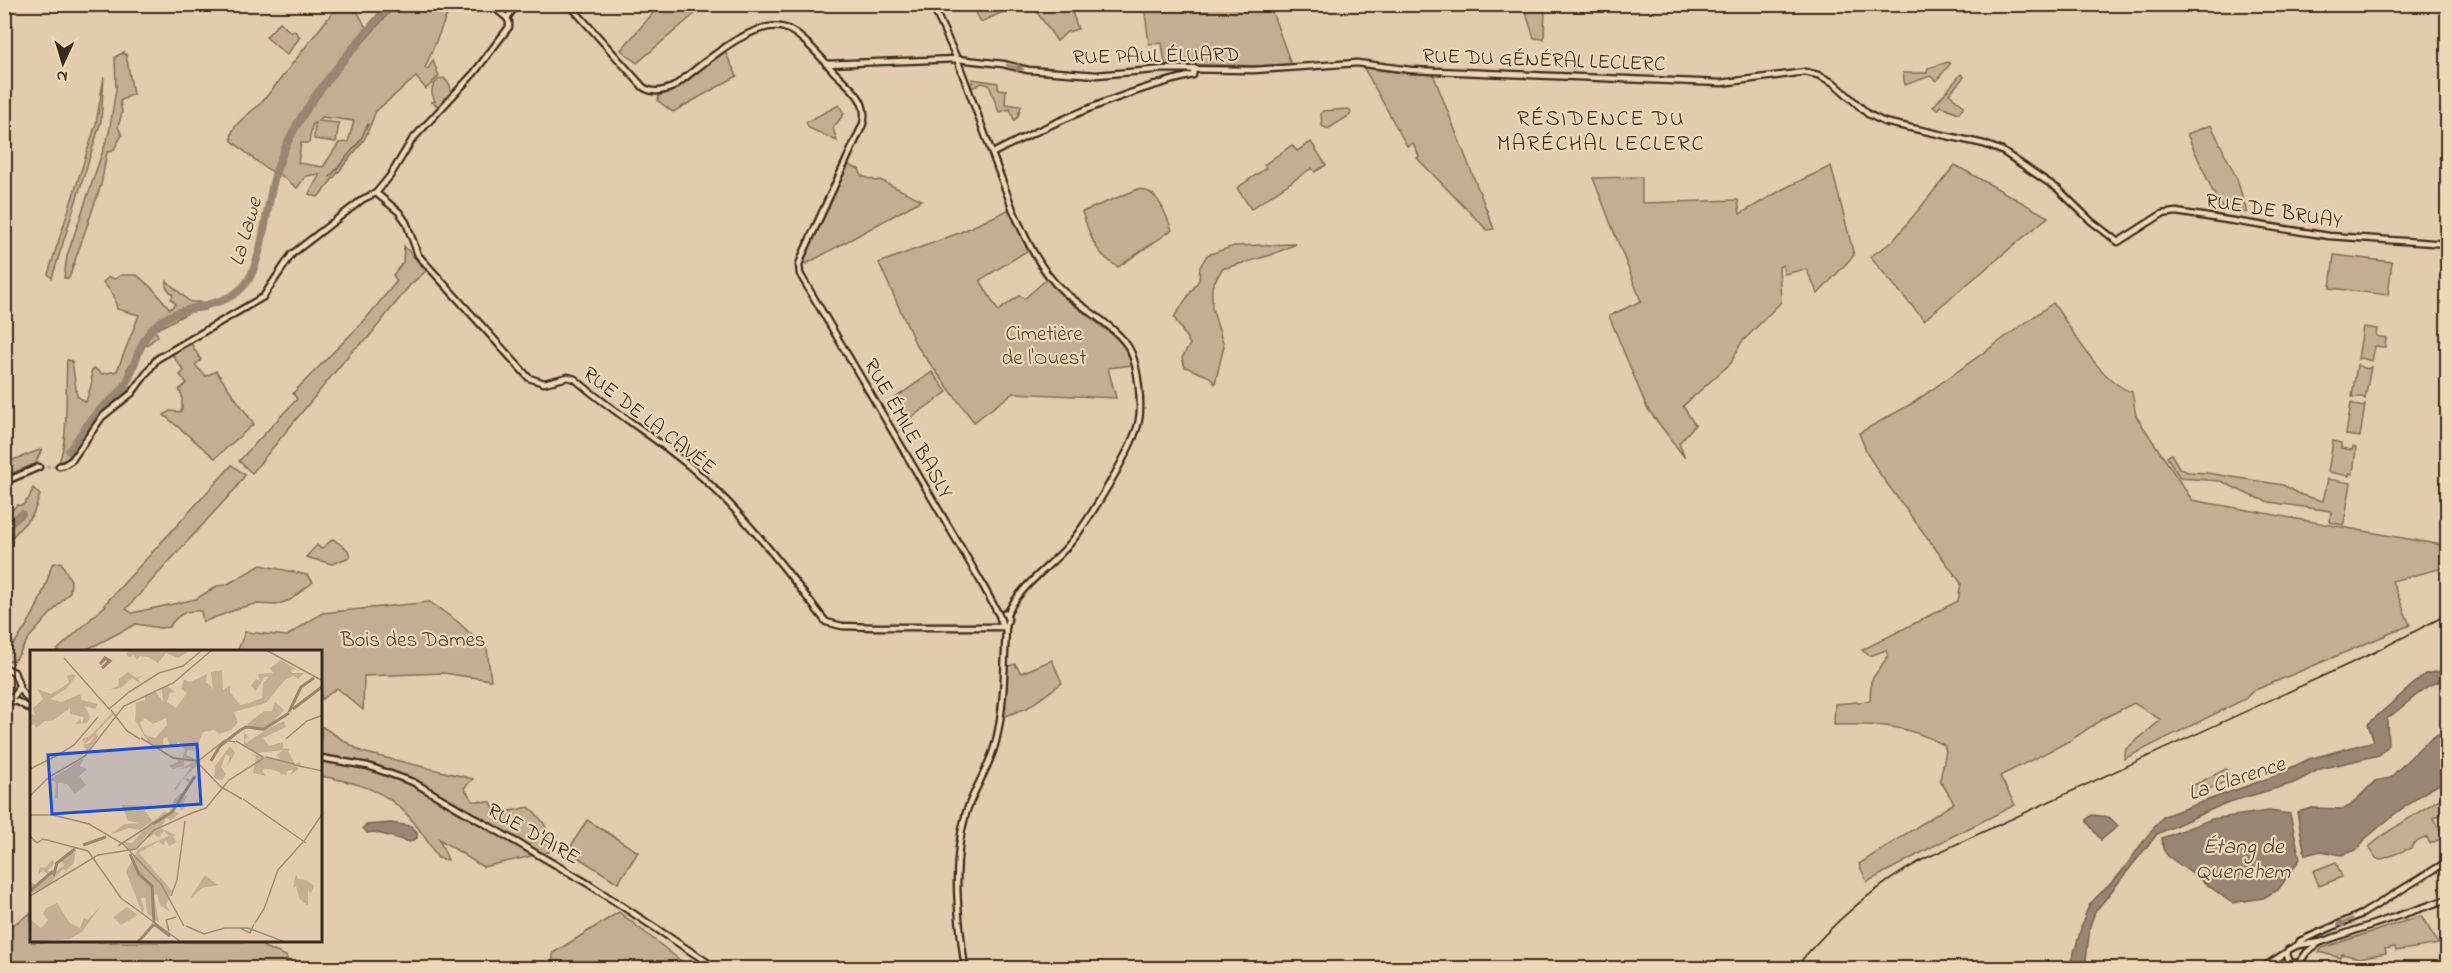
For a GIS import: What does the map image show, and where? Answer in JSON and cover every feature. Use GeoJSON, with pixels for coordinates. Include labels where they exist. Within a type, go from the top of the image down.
{"type":"FeatureCollection","features":[{"type":"Feature","properties":{"kind":"street"},"geometry":{"type":"LineString","coordinates":[[58,466],[72,460],[102,417],[132,393],[157,359],[256,302],[266,293],[295,251],[363,199],[376,193],[390,176],[412,140],[474,73],[509,27],[507,18],[490,4]]}},
{"type":"Feature","properties":{"kind":"street"},"geometry":{"type":"LineString","coordinates":[[507,18],[517,4]]}},
{"type":"Feature","properties":{"kind":"street"},"geometry":{"type":"LineString","coordinates":[[569,4],[643,87],[652,92],[673,87],[740,37],[764,28],[780,27],[792,31],[826,64]]}},
{"type":"Feature","properties":{"kind":"street"},"geometry":{"type":"LineString","coordinates":[[932,4],[957,59],[1015,216],[1053,281],[1063,292],[1118,335],[1131,352],[1140,403],[1140,418],[1132,442],[1081,529],[1054,561],[1027,587],[1003,620],[1005,673],[996,741],[992,756],[973,794],[960,843],[958,915],[966,969]]}},
{"type":"Feature","properties":{"kind":"street","name":"RUE PAUL ÉLUARD"},"geometry":{"type":"LineString","coordinates":[[826,64],[957,59],[1028,69],[1097,75],[1194,68],[1254,70],[1357,63]]}},
{"type":"Feature","properties":{"kind":"street","name":"RUE DU GÉNÉRAL LECLERC"},"geometry":{"type":"LineString","coordinates":[[1357,63],[1427,71],[1730,83],[1790,73],[1811,73],[1834,83],[1878,119],[1991,146],[2002,151],[2058,189],[2118,242]]}},
{"type":"Feature","properties":{"kind":"street","name":"RUE ÉMILE BASLY"},"geometry":{"type":"LineString","coordinates":[[826,64],[859,97],[864,119],[801,258],[799,267],[802,278],[1003,620]]}},
{"type":"Feature","properties":{"kind":"street"},"geometry":{"type":"LineString","coordinates":[[993,153],[1070,115],[1116,96],[1193,75],[1194,68]]}},
{"type":"Feature","properties":{"kind":"street","name":"RUE DE LA CAVÉE"},"geometry":{"type":"LineString","coordinates":[[376,193],[399,212],[406,222],[418,255],[529,378],[544,383],[568,377],[575,379],[621,417],[694,471],[735,510],[789,572],[826,622],[842,626],[875,627],[1003,620]]}},
{"type":"Feature","properties":{"kind":"street","name":"RUE DE BRUAY"},"geometry":{"type":"LineString","coordinates":[[2118,242],[2162,214],[2176,212],[2329,236],[2448,244]]}},
{"type":"Feature","properties":{"kind":"street"},"geometry":{"type":"LineString","coordinates":[[4,482],[39,467]]}},
{"type":"Feature","properties":{"kind":"street"},"geometry":{"type":"LineString","coordinates":[[4,667],[16,675],[19,688],[30,702]]}},
{"type":"Feature","properties":{"kind":"street"},"geometry":{"type":"LineString","coordinates":[[7,701],[19,688]]}},
{"type":"Feature","properties":{"kind":"street"},"geometry":{"type":"LineString","coordinates":[[7,701],[18,702],[30,709]]}},
{"type":"Feature","properties":{"kind":"street","name":"RUE D'AIRE"},"geometry":{"type":"LineString","coordinates":[[322,758],[368,766],[432,792],[587,883],[716,969]]}},
{"type":"Feature","properties":{"kind":"street"},"geometry":{"type":"LineString","coordinates":[[2299,946],[2300,941],[2362,914],[2448,861]]}},
{"type":"Feature","properties":{"kind":"street"},"geometry":{"type":"LineString","coordinates":[[2262,969],[2275,962],[2291,947],[2321,942],[2448,899]]}},
{"type":"Feature","properties":{"kind":"street"},"geometry":{"type":"LineString","coordinates":[[2275,962],[2299,963],[2321,942]]}},
{"type":"Feature","properties":{"kind":"street"},"geometry":{"type":"LineString","coordinates":[[2299,946],[2306,955]]}},
{"type":"Feature","properties":{"kind":"street"},"geometry":{"type":"LineString","coordinates":[[2287,952],[2290,962]]}},
{"type":"Feature","properties":{"kind":"green space"},"geometry":{"type":"Polygon","coordinates":[[[661,4],[705,5],[637,63],[621,50],[661,4]]]}},
{"type":"Feature","properties":{"kind":"green space"},"geometry":{"type":"Polygon","coordinates":[[[339,5],[354,5],[366,28],[301,114],[290,132],[273,172],[232,141],[231,135],[241,120],[261,103],[339,5]]]}},
{"type":"Feature","properties":{"kind":"green space"},"geometry":{"type":"Polygon","coordinates":[[[396,5],[451,5],[425,68],[428,69],[433,60],[439,76],[426,89],[416,77],[376,111],[361,144],[318,197],[309,194],[320,174],[306,176],[297,188],[278,173],[290,140],[344,64],[396,5]],[[322,117],[318,121],[339,123],[336,142],[314,139],[315,123],[312,125],[309,143],[301,143],[298,163],[323,167],[339,143],[348,142],[354,121],[322,117]]]}},
{"type":"Feature","properties":{"kind":"green space"},"geometry":{"type":"Polygon","coordinates":[[[972,5],[1018,5],[981,22],[972,5]]]}},
{"type":"Feature","properties":{"kind":"green space"},"geometry":{"type":"Polygon","coordinates":[[[1032,5],[1096,5],[1071,9],[1078,29],[1067,32],[1057,41],[1032,5]]]}},
{"type":"Feature","properties":{"kind":"green space"},"geometry":{"type":"Polygon","coordinates":[[[1144,5],[1282,5],[1271,9],[1291,64],[1261,66],[1165,64],[1162,43],[1149,44],[1144,5]]]}},
{"type":"Feature","properties":{"kind":"green space"},"geometry":{"type":"Polygon","coordinates":[[[1524,7],[1545,9],[1544,39],[1534,38],[1524,7]]]}},
{"type":"Feature","properties":{"kind":"green space"},"geometry":{"type":"Polygon","coordinates":[[[280,22],[291,33],[294,30],[300,37],[287,55],[266,37],[280,22]]]}},
{"type":"Feature","properties":{"kind":"green space"},"geometry":{"type":"Polygon","coordinates":[[[124,52],[133,94],[120,101],[122,112],[118,127],[122,135],[113,151],[107,152],[101,185],[69,278],[64,278],[67,256],[109,133],[116,89],[115,57],[124,52]]]}},
{"type":"Feature","properties":{"kind":"green space"},"geometry":{"type":"Polygon","coordinates":[[[725,52],[737,76],[673,112],[658,101],[659,95],[672,92],[725,52]]]}},
{"type":"Feature","properties":{"kind":"green space"},"geometry":{"type":"Polygon","coordinates":[[[1948,62],[1950,64],[1936,81],[1930,76],[1905,85],[1903,73],[1927,73],[1928,68],[1948,62]]]}},
{"type":"Feature","properties":{"kind":"green space"},"geometry":{"type":"Polygon","coordinates":[[[1364,68],[1433,74],[1494,229],[1487,230],[1417,158],[1419,156],[1413,143],[1407,146],[1364,68]]]}},
{"type":"Feature","properties":{"kind":"green space"},"geometry":{"type":"Polygon","coordinates":[[[1961,74],[1964,77],[1949,94],[1964,106],[1959,113],[1940,106],[1938,109],[1933,107],[1961,74]]]}},
{"type":"Feature","properties":{"kind":"green space"},"geometry":{"type":"Polygon","coordinates":[[[104,77],[101,121],[52,278],[48,274],[96,124],[104,77]]]}},
{"type":"Feature","properties":{"kind":"green space"},"geometry":{"type":"Polygon","coordinates":[[[444,78],[450,85],[451,95],[439,107],[432,102],[435,101],[432,89],[439,79],[444,78]]]}},
{"type":"Feature","properties":{"kind":"green space"},"geometry":{"type":"Polygon","coordinates":[[[972,79],[998,83],[998,89],[1006,90],[1005,104],[1021,106],[1018,117],[1014,120],[1010,109],[999,112],[989,85],[982,83],[972,88],[970,83],[973,82],[972,79]]]}},
{"type":"Feature","properties":{"kind":"green space"},"geometry":{"type":"Polygon","coordinates":[[[839,105],[844,114],[833,128],[837,141],[809,128],[806,122],[839,105]]]}},
{"type":"Feature","properties":{"kind":"green space"},"geometry":{"type":"Polygon","coordinates":[[[1348,109],[1351,111],[1350,115],[1328,129],[1322,126],[1321,113],[1323,111],[1348,109]]]}},
{"type":"Feature","properties":{"kind":"green space"},"geometry":{"type":"Polygon","coordinates":[[[2211,125],[2237,179],[2247,213],[2219,205],[2187,134],[2211,125]]]}},
{"type":"Feature","properties":{"kind":"green space"},"geometry":{"type":"Polygon","coordinates":[[[1311,142],[1326,165],[1315,172],[1312,168],[1251,209],[1237,188],[1266,168],[1264,165],[1292,145],[1297,151],[1311,142]]]}},
{"type":"Feature","properties":{"kind":"green space"},"geometry":{"type":"Polygon","coordinates":[[[848,165],[859,169],[862,176],[876,181],[880,180],[922,200],[806,264],[805,258],[848,165]]]}},
{"type":"Feature","properties":{"kind":"green space"},"geometry":{"type":"Polygon","coordinates":[[[1955,165],[2048,217],[1924,320],[1870,257],[1893,241],[1955,165]]]}},
{"type":"Feature","properties":{"kind":"green space"},"geometry":{"type":"Polygon","coordinates":[[[1831,166],[1854,255],[1818,294],[1806,269],[1784,274],[1783,265],[1779,267],[1781,302],[1741,343],[1731,363],[1683,406],[1695,425],[1679,443],[1685,458],[1647,408],[1609,316],[1641,301],[1593,178],[1642,177],[1642,203],[1738,200],[1740,214],[1787,187],[1831,166]]]}},
{"type":"Feature","properties":{"kind":"green space"},"geometry":{"type":"Polygon","coordinates":[[[1138,189],[1151,193],[1156,198],[1172,230],[1118,267],[1098,250],[1082,212],[1138,189]]]}},
{"type":"Feature","properties":{"kind":"green space","name":"Cimetière de l'Ouest"},"geometry":{"type":"Polygon","coordinates":[[[1010,209],[1030,249],[980,280],[998,311],[1020,295],[1024,299],[1048,278],[1065,298],[1119,340],[1127,351],[1132,365],[1108,368],[1116,398],[1013,393],[974,422],[916,345],[879,263],[959,233],[1010,209]]]}},
{"type":"Feature","properties":{"kind":"green space"},"geometry":{"type":"Polygon","coordinates":[[[1296,244],[1271,255],[1222,269],[1212,286],[1212,308],[1224,346],[1215,384],[1210,377],[1185,367],[1182,358],[1190,344],[1174,317],[1199,280],[1200,267],[1207,255],[1234,246],[1296,244]]]}},
{"type":"Feature","properties":{"kind":"green space"},"geometry":{"type":"Polygon","coordinates":[[[404,246],[426,271],[410,285],[368,338],[353,350],[252,473],[239,461],[297,399],[293,393],[364,321],[397,281],[393,275],[403,262],[404,246]]]}},
{"type":"Feature","properties":{"kind":"green space"},"geometry":{"type":"Polygon","coordinates":[[[2334,255],[2392,262],[2388,295],[2330,288],[2334,255]]]}},
{"type":"Feature","properties":{"kind":"green space"},"geometry":{"type":"Polygon","coordinates":[[[121,275],[137,275],[170,309],[176,304],[171,299],[173,295],[166,287],[167,281],[190,302],[199,302],[206,310],[190,312],[155,330],[158,336],[143,348],[127,369],[128,390],[101,414],[67,459],[59,462],[64,440],[67,360],[72,361],[77,396],[86,402],[92,382],[91,372],[94,368],[102,374],[117,371],[139,315],[117,309],[114,296],[103,282],[109,277],[115,279],[121,275]]]}},
{"type":"Feature","properties":{"kind":"green space"},"geometry":{"type":"Polygon","coordinates":[[[2053,303],[2098,367],[2109,378],[2132,392],[2136,416],[2192,500],[2447,546],[2447,567],[2392,581],[2410,625],[2253,691],[2245,699],[2124,759],[2126,749],[2161,720],[2134,703],[2104,718],[2071,740],[2000,776],[2015,805],[1867,882],[1859,864],[1954,803],[1940,780],[1946,751],[1944,745],[1903,729],[1877,725],[1834,725],[1835,704],[1870,701],[1871,681],[1888,656],[1886,650],[1870,656],[1862,650],[1958,601],[1961,583],[1882,477],[1868,455],[1859,433],[1913,403],[2053,303]]]}},
{"type":"Feature","properties":{"kind":"green space"},"geometry":{"type":"Polygon","coordinates":[[[2363,327],[2377,329],[2376,336],[2386,338],[2385,347],[2375,346],[2372,361],[2358,359],[2363,327]]]}},
{"type":"Feature","properties":{"kind":"green space"},"geometry":{"type":"Polygon","coordinates":[[[190,342],[201,360],[195,365],[206,376],[216,371],[254,424],[215,458],[164,415],[170,411],[180,412],[182,409],[182,395],[179,390],[187,383],[180,375],[184,371],[171,353],[190,342]]]}},
{"type":"Feature","properties":{"kind":"green space"},"geometry":{"type":"Polygon","coordinates":[[[2357,365],[2367,369],[2371,367],[2365,399],[2352,397],[2357,365]]]}},
{"type":"Feature","properties":{"kind":"green space"},"geometry":{"type":"Polygon","coordinates":[[[932,372],[947,392],[909,419],[894,399],[932,372]]]}},
{"type":"Feature","properties":{"kind":"green space"},"geometry":{"type":"Polygon","coordinates":[[[2351,403],[2362,407],[2365,405],[2360,437],[2346,435],[2351,403]]]}},
{"type":"Feature","properties":{"kind":"green space"},"geometry":{"type":"Polygon","coordinates":[[[2333,441],[2341,443],[2341,448],[2352,450],[2353,447],[2356,448],[2353,474],[2350,473],[2349,476],[2328,472],[2333,441]]]}},
{"type":"Feature","properties":{"kind":"green space"},"geometry":{"type":"Polygon","coordinates":[[[42,449],[35,464],[5,476],[5,463],[42,449]]]}},
{"type":"Feature","properties":{"kind":"green space"},"geometry":{"type":"Polygon","coordinates":[[[2171,454],[2180,469],[2188,472],[2283,485],[2302,495],[2323,501],[2328,479],[2351,483],[2344,523],[2343,525],[2330,522],[2331,511],[2269,502],[2221,481],[2180,478],[2167,457],[2171,454]]]}},
{"type":"Feature","properties":{"kind":"green space"},"geometry":{"type":"Polygon","coordinates":[[[232,465],[245,475],[236,488],[126,609],[132,613],[196,599],[261,565],[307,575],[313,582],[290,600],[276,605],[256,604],[243,607],[203,622],[201,611],[191,611],[179,616],[169,627],[160,628],[136,624],[86,650],[57,650],[105,604],[232,465]]]}},
{"type":"Feature","properties":{"kind":"green space"},"geometry":{"type":"Polygon","coordinates":[[[33,488],[40,495],[33,514],[5,545],[5,517],[17,505],[23,505],[33,488]]]}},
{"type":"Feature","properties":{"kind":"green space"},"geometry":{"type":"Polygon","coordinates":[[[333,539],[348,550],[350,557],[332,564],[306,557],[317,545],[321,549],[333,539]]]}},
{"type":"Feature","properties":{"kind":"green space"},"geometry":{"type":"Polygon","coordinates":[[[61,562],[71,581],[70,592],[28,639],[16,659],[6,662],[5,654],[21,634],[34,612],[52,564],[61,562]]]}},
{"type":"Feature","properties":{"kind":"green space","name":"Bois des Dames"},"geometry":{"type":"Polygon","coordinates":[[[430,602],[458,622],[487,649],[491,680],[443,673],[364,676],[363,710],[337,688],[322,699],[322,650],[238,650],[245,632],[287,636],[322,613],[430,602]]]}},
{"type":"Feature","properties":{"kind":"green space"},"geometry":{"type":"Polygon","coordinates":[[[1052,660],[1062,683],[1027,708],[1003,717],[1008,666],[1015,664],[1021,673],[1052,660]]]}},
{"type":"Feature","properties":{"kind":"green space"},"geometry":{"type":"Polygon","coordinates":[[[322,727],[362,752],[473,779],[464,788],[473,801],[491,802],[497,814],[529,807],[546,827],[549,852],[483,867],[439,839],[448,860],[438,858],[414,823],[391,800],[362,786],[322,776],[322,727]]]}},
{"type":"Feature","properties":{"kind":"green space"},"geometry":{"type":"Polygon","coordinates":[[[2226,769],[2231,779],[2192,797],[2188,788],[2226,769]]]}},
{"type":"Feature","properties":{"kind":"green space"},"geometry":{"type":"Polygon","coordinates":[[[2447,794],[2447,811],[2434,818],[2444,837],[2430,844],[2427,837],[2414,843],[2411,848],[2380,860],[2376,858],[2369,847],[2386,833],[2447,794]]]}},
{"type":"Feature","properties":{"kind":"green space"},"geometry":{"type":"Polygon","coordinates":[[[587,820],[638,852],[618,883],[568,851],[587,820]]]}},
{"type":"Feature","properties":{"kind":"green space"},"geometry":{"type":"Polygon","coordinates":[[[2336,862],[2342,877],[2319,886],[2313,871],[2336,862]]]}},
{"type":"Feature","properties":{"kind":"green space"},"geometry":{"type":"Polygon","coordinates":[[[619,912],[690,968],[553,968],[553,953],[619,912]]]}},
{"type":"Feature","properties":{"kind":"green space"},"geometry":{"type":"Polygon","coordinates":[[[30,914],[30,943],[259,943],[286,956],[290,968],[5,968],[5,953],[9,948],[5,930],[30,914]]]}},
{"type":"Feature","properties":{"kind":"green space"},"geometry":{"type":"Polygon","coordinates":[[[2421,916],[2439,944],[2396,951],[2395,947],[2385,949],[2386,953],[2359,958],[2342,954],[2341,958],[2319,952],[2322,948],[2421,916]]]}},
{"type":"Feature","properties":{"kind":"water"},"geometry":{"type":"Polygon","coordinates":[[[2447,670],[2447,678],[2428,686],[2387,719],[2388,746],[2379,755],[2320,769],[2294,783],[2226,803],[2157,834],[2095,912],[2090,926],[2085,968],[2068,968],[2089,906],[2118,876],[2164,816],[2269,778],[2309,759],[2374,741],[2368,724],[2425,674],[2447,670]]]}},
{"type":"Feature","properties":{"kind":"water","name":"Étang de Quenehem"},"geometry":{"type":"Polygon","coordinates":[[[2438,734],[2447,739],[2447,780],[2396,813],[2365,839],[2358,849],[2342,855],[2321,851],[2305,855],[2297,812],[2312,808],[2342,809],[2350,806],[2375,781],[2390,778],[2424,744],[2438,734]]]}},
{"type":"Feature","properties":{"kind":"water","name":"Étang de Quenehem"},"geometry":{"type":"Polygon","coordinates":[[[2269,811],[2290,814],[2300,859],[2278,890],[2263,898],[2232,903],[2168,856],[2163,849],[2162,838],[2212,819],[2269,811]]]}},
{"type":"Feature","properties":{"kind":"water"},"geometry":{"type":"Polygon","coordinates":[[[2092,815],[2109,817],[2118,826],[2101,840],[2087,822],[2092,815]]]}},
{"type":"Feature","properties":{"kind":"water"},"geometry":{"type":"Polygon","coordinates":[[[391,823],[411,826],[417,832],[417,838],[410,842],[374,832],[367,833],[363,828],[366,825],[391,823]]]}},
{"type":"Feature","properties":{"kind":"waterway","name":"La Lawe"},"geometry":{"type":"LineString","coordinates":[[69,451],[95,416],[125,386],[141,347],[155,326],[177,313],[227,298],[247,282],[261,245],[276,172],[296,126],[325,83],[390,4]]}},
{"type":"Feature","properties":{"kind":"waterway"},"geometry":{"type":"LineString","coordinates":[[330,177],[360,141],[368,124]]}},
{"type":"Feature","properties":{"kind":"waterway","name":"La Lawe"},"geometry":{"type":"LineString","coordinates":[[4,527],[22,514]]}},
{"type":"Feature","properties":{"kind":"tunnel"},"geometry":{"type":"LineString","coordinates":[[39,467],[59,466]]}},
{"type":"Feature","properties":{"kind":"railway"},"geometry":{"type":"LineString","coordinates":[[1795,968],[1823,936],[1854,907],[1888,881],[1924,859],[2373,653],[2448,614]]}},
{"type":"Feature","properties":{"kind":"district","name":"RÉSIDENCE DU MARÉCHAL LECLERC"},"geometry":{"type":"Point","coordinates":[1601,130]}},
{"type":"Feature","properties":{"kind":"water label","name":"La Clarence"},"geometry":{"type":"Point","coordinates":[2236,777]}}]}
